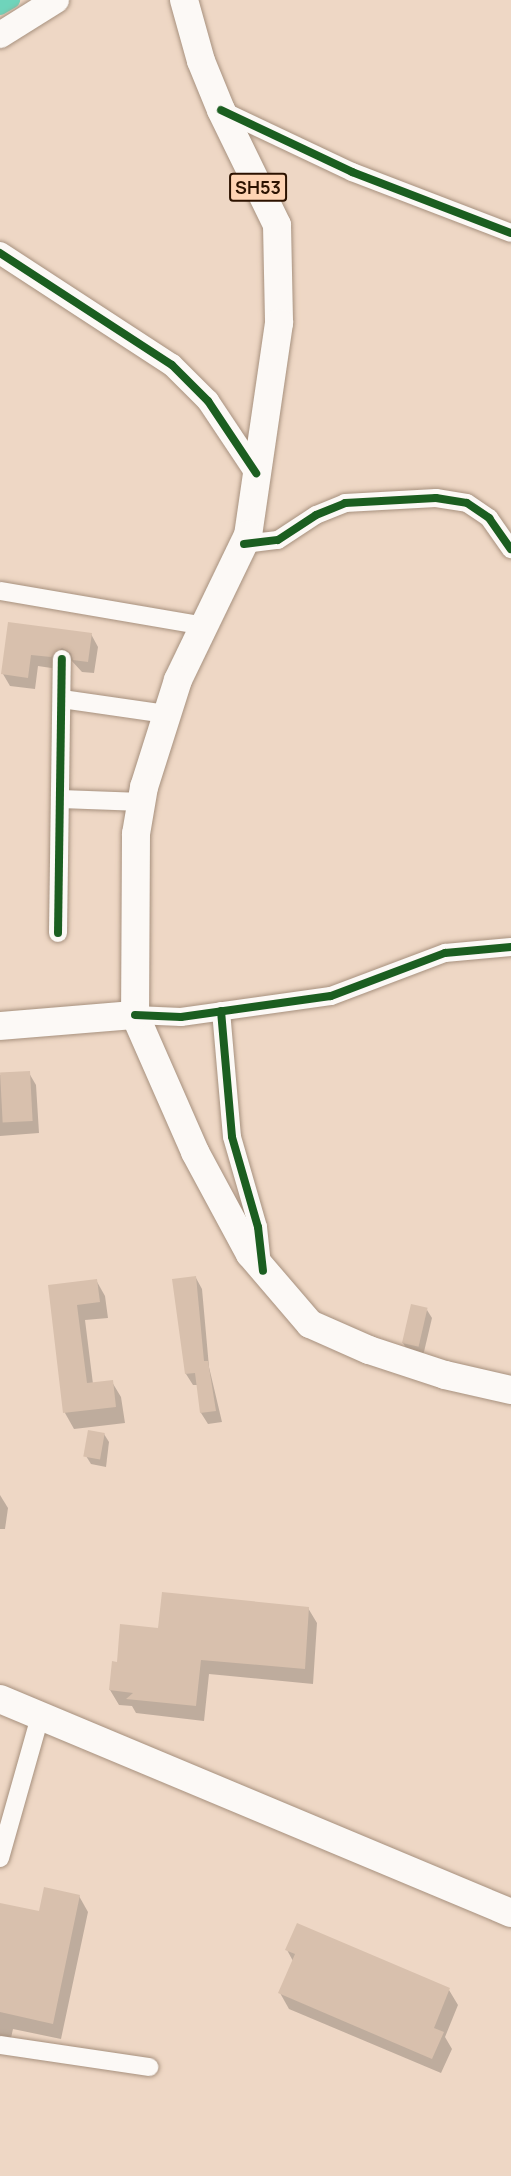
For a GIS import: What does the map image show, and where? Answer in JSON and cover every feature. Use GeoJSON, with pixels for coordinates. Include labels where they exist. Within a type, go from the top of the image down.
{"type":"FeatureCollection","features":[{"type":"Feature","properties":{"kind":"main road"},"geometry":{"type":"LineString","coordinates":[[0,35],[56,0]]}},
{"type":"Feature","properties":{"kind":"main road","name":"SH53"},"geometry":{"type":"LineString","coordinates":[[184,0],[201,61],[220,110],[277,225],[279,323],[244,544],[166,714],[142,802],[136,834],[135,1016],[195,1152],[262,1271],[310,1324],[434,1372],[511,1390]]}},
{"type":"Feature","properties":{"kind":"main road"},"geometry":{"type":"LineString","coordinates":[[0,1026],[135,1016]]}},
{"type":"Feature","properties":{"kind":"main road"},"geometry":{"type":"LineString","coordinates":[[0,1699],[511,1913]]}},
{"type":"Feature","properties":{"kind":"street"},"geometry":{"type":"LineString","coordinates":[[220,110],[352,172],[511,233]]}},
{"type":"Feature","properties":{"kind":"street"},"geometry":{"type":"LineString","coordinates":[[0,253],[172,365],[208,401],[256,473]]}},
{"type":"Feature","properties":{"kind":"street"},"geometry":{"type":"LineString","coordinates":[[244,544],[278,540],[316,515],[345,503],[436,498],[467,503],[489,518],[511,549]]}},
{"type":"Feature","properties":{"kind":"street"},"geometry":{"type":"LineString","coordinates":[[0,591],[204,627]]}},
{"type":"Feature","properties":{"kind":"street"},"geometry":{"type":"LineString","coordinates":[[58,933],[62,659]]}},
{"type":"Feature","properties":{"kind":"street"},"geometry":{"type":"LineString","coordinates":[[62,699],[166,714]]}},
{"type":"Feature","properties":{"kind":"street"},"geometry":{"type":"LineString","coordinates":[[61,799],[142,802]]}},
{"type":"Feature","properties":{"kind":"street"},"geometry":{"type":"LineString","coordinates":[[135,1016],[181,1017],[331,996],[445,953],[511,947]]}},
{"type":"Feature","properties":{"kind":"street"},"geometry":{"type":"LineString","coordinates":[[221,1011],[232,1137],[258,1227],[262,1271]]}},
{"type":"Feature","properties":{"kind":"street"},"geometry":{"type":"LineString","coordinates":[[0,1858],[40,1717]]}},
{"type":"Feature","properties":{"kind":"street"},"geometry":{"type":"LineString","coordinates":[[0,2045],[149,2067]]}},
{"type":"Feature","properties":{"kind":"building"},"geometry":{"type":"Polygon","coordinates":[[[8,622],[92,633],[88,662],[73,660],[71,653],[62,648],[51,657],[31,655],[28,678],[1,674],[8,622]]]}},
{"type":"Feature","properties":{"kind":"building"},"geometry":{"type":"Polygon","coordinates":[[[30,1071],[33,1121],[3,1123],[0,1073],[30,1071]]]}},
{"type":"Feature","properties":{"kind":"building"},"geometry":{"type":"Polygon","coordinates":[[[196,1276],[204,1361],[208,1361],[216,1411],[200,1413],[195,1373],[185,1374],[172,1279],[196,1276]]]}},
{"type":"Feature","properties":{"kind":"building"},"geometry":{"type":"Polygon","coordinates":[[[97,1279],[100,1302],[77,1305],[87,1383],[113,1380],[116,1407],[63,1413],[48,1285],[97,1279]]]}},
{"type":"Feature","properties":{"kind":"building"},"geometry":{"type":"Polygon","coordinates":[[[411,1304],[428,1308],[419,1347],[402,1343],[411,1304]]]}},
{"type":"Feature","properties":{"kind":"building"},"geometry":{"type":"Polygon","coordinates":[[[88,1430],[105,1433],[100,1460],[83,1457],[88,1430]]]}},
{"type":"Feature","properties":{"kind":"building"},"geometry":{"type":"Polygon","coordinates":[[[162,1592],[309,1607],[305,1669],[201,1660],[196,1706],[126,1699],[133,1693],[109,1690],[112,1661],[117,1662],[120,1624],[158,1628],[162,1592]]]}},
{"type":"Feature","properties":{"kind":"building"},"geometry":{"type":"Polygon","coordinates":[[[44,1887],[80,1895],[53,2024],[0,2012],[0,1903],[39,1911],[44,1887]]]}},
{"type":"Feature","properties":{"kind":"building"},"geometry":{"type":"Polygon","coordinates":[[[297,1923],[450,1988],[434,2028],[444,2032],[432,2059],[278,1993],[295,1954],[285,1950],[297,1923]]]}},
{"type":"Feature","properties":{"kind":"waterway"},"geometry":{"type":"LineString","coordinates":[[0,7],[12,0]]}},
{"type":"Feature","properties":{"kind":"cycle path"},"geometry":{"type":"LineString","coordinates":[[221,110],[352,172],[511,233]]}},
{"type":"Feature","properties":{"kind":"cycle path"},"geometry":{"type":"LineString","coordinates":[[0,253],[172,365],[208,401],[256,473]]}},
{"type":"Feature","properties":{"kind":"cycle path"},"geometry":{"type":"LineString","coordinates":[[244,544],[278,540],[316,515],[345,503],[436,498],[467,503],[489,518],[511,549]]}},
{"type":"Feature","properties":{"kind":"cycle path"},"geometry":{"type":"LineString","coordinates":[[58,933],[62,659]]}},
{"type":"Feature","properties":{"kind":"cycle path"},"geometry":{"type":"LineString","coordinates":[[135,1015],[181,1017],[331,996],[445,953],[511,947]]}},
{"type":"Feature","properties":{"kind":"cycle path"},"geometry":{"type":"LineString","coordinates":[[221,1011],[232,1137],[258,1227],[263,1271]]}}]}
